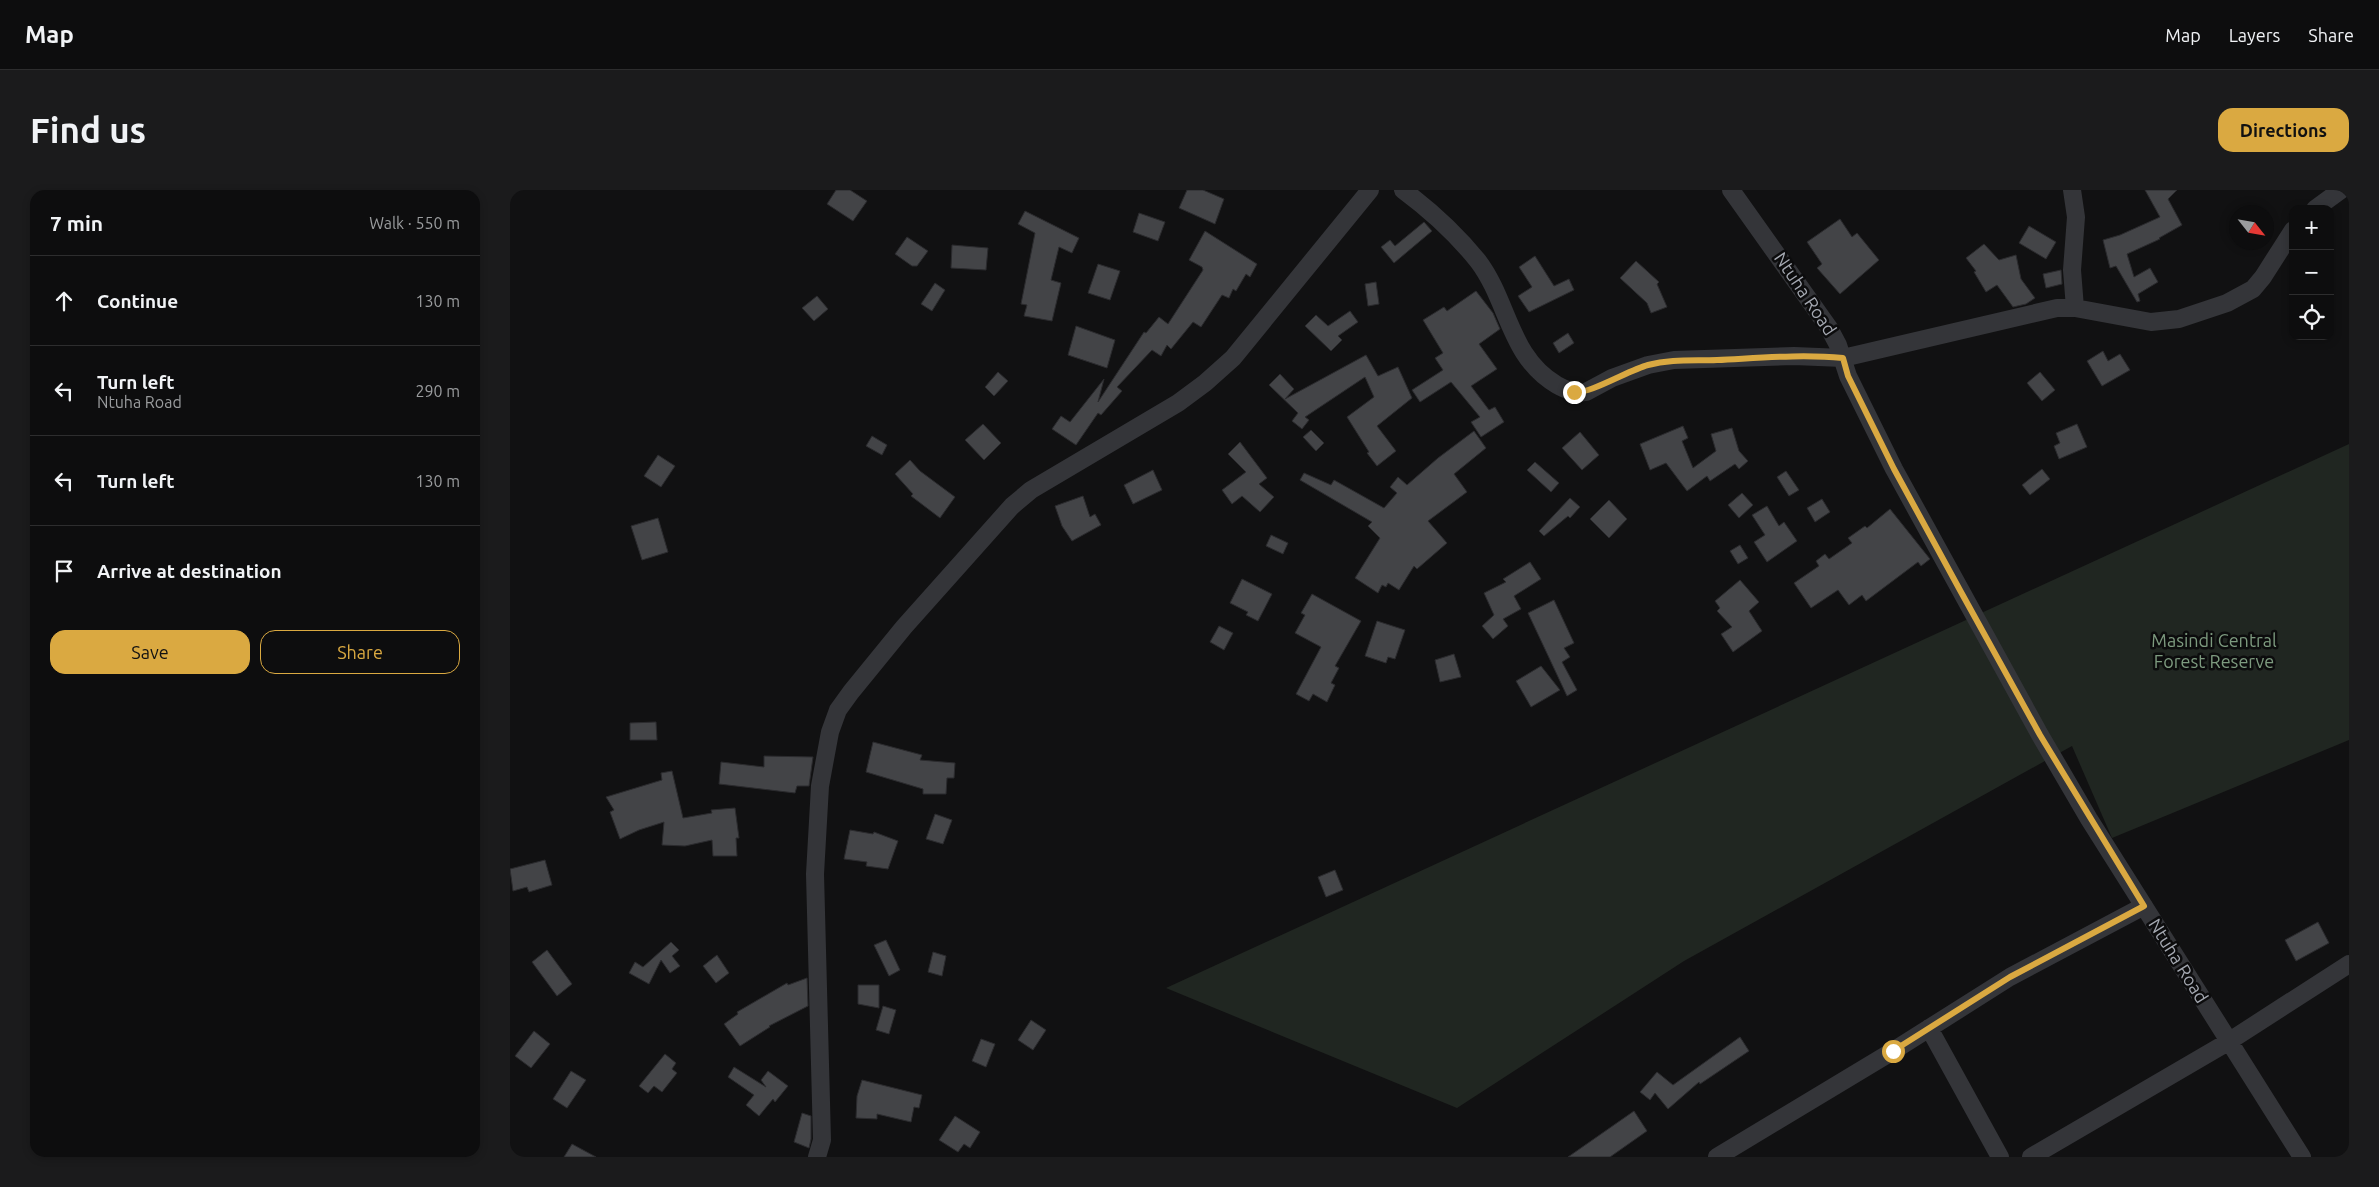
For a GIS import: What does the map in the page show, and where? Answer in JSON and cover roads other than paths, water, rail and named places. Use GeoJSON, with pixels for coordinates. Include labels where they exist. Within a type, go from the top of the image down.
{"type":"FeatureCollection","features":[{"type":"Feature","properties":{"kind":"street"},"geometry":{"type":"LineString","coordinates":[[818,1157],[822,1140],[815,874],[820,786],[830,732],[838,710],[904,627],[1012,506],[1039,485],[1178,403],[1205,383],[1233,358],[1370,190]]}},
{"type":"Feature","properties":{"kind":"street"},"geometry":{"type":"LineString","coordinates":[[1403,190],[1435,217],[1477,260],[1486,272],[1522,351],[1536,370],[1570,392],[1586,392],[1629,371],[1674,360],[1794,356],[1843,358],[2044,311],[2075,308],[2164,322],[2179,319],[2243,296],[2258,284],[2289,236]]}},
{"type":"Feature","properties":{"kind":"street","name":"Ntuha Road"},"geometry":{"type":"LineString","coordinates":[[1731,190],[1819,311],[1838,344],[1848,376],[1894,469],[2040,735],[2228,1042],[2302,1157]]}},
{"type":"Feature","properties":{"kind":"street"},"geometry":{"type":"LineString","coordinates":[[2072,190],[2076,217],[2072,270],[2075,308]]}},
{"type":"Feature","properties":{"kind":"street"},"geometry":{"type":"LineString","coordinates":[[2321,205],[2341,190]]}},
{"type":"Feature","properties":{"kind":"street"},"geometry":{"type":"LineString","coordinates":[[1717,1157],[2010,977],[2144,906]]}},
{"type":"Feature","properties":{"kind":"street"},"geometry":{"type":"LineString","coordinates":[[2031,1157],[2228,1042],[2349,964]]}},
{"type":"Feature","properties":{"kind":"street"},"geometry":{"type":"LineString","coordinates":[[1929,1028],[2000,1157]]}},
{"type":"Feature","properties":{"kind":"park label","name":"Masindi Central Forest Reserve"},"geometry":{"type":"Point","coordinates":[2214,651]}}]}
